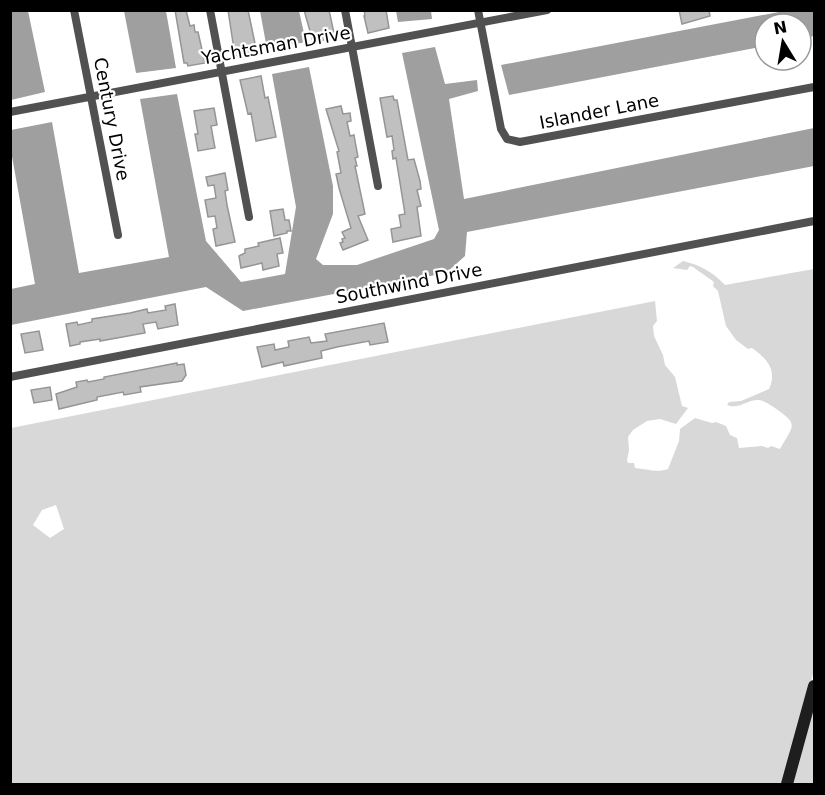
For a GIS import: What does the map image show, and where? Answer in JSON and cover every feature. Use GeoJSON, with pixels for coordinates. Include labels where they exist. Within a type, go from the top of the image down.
{"type":"FeatureCollection","features":[{"type":"Feature","properties":{"kind":"street","name":"Century Drive"},"geometry":{"type":"LineString","coordinates":[[74,10],[118,235]]}},
{"type":"Feature","properties":{"kind":"street"},"geometry":{"type":"LineString","coordinates":[[210,10],[249,217]]}},
{"type":"Feature","properties":{"kind":"street"},"geometry":{"type":"LineString","coordinates":[[345,10],[378,186]]}},
{"type":"Feature","properties":{"kind":"street","name":"Islander Lane"},"geometry":{"type":"LineString","coordinates":[[478,10],[501,129],[507,139],[520,142],[814,87]]}},
{"type":"Feature","properties":{"kind":"street","name":"Yachtsman Drive"},"geometry":{"type":"LineString","coordinates":[[10,112],[547,10]]}},
{"type":"Feature","properties":{"kind":"street","name":"Southwind Drive"},"geometry":{"type":"LineString","coordinates":[[10,377],[814,221]]}},
{"type":"Feature","properties":{"kind":"street"},"geometry":{"type":"LineString","coordinates":[[787,784],[814,686]]}},
{"type":"Feature","properties":{"kind":"shaded area"},"geometry":{"type":"Polygon","coordinates":[[[10,11],[28,11],[45,92],[11,100],[10,11]]]}},
{"type":"Feature","properties":{"kind":"shaded area"},"geometry":{"type":"Polygon","coordinates":[[[124,11],[166,11],[176,68],[136,73],[124,11]]]}},
{"type":"Feature","properties":{"kind":"shaded area"},"geometry":{"type":"Polygon","coordinates":[[[260,11],[299,11],[306,42],[267,49],[260,11]]]}},
{"type":"Feature","properties":{"kind":"shaded area"},"geometry":{"type":"Polygon","coordinates":[[[396,11],[431,11],[432,19],[398,22],[396,11]]]}},
{"type":"Feature","properties":{"kind":"shaded area"},"geometry":{"type":"Polygon","coordinates":[[[814,11],[814,36],[813,12],[779,12],[814,11]]]}},
{"type":"Feature","properties":{"kind":"shaded area"},"geometry":{"type":"Polygon","coordinates":[[[753,17],[753,48],[509,95],[501,65],[753,17]]]}},
{"type":"Feature","properties":{"kind":"shaded area"},"geometry":{"type":"Polygon","coordinates":[[[435,47],[445,84],[477,80],[478,91],[449,99],[464,199],[814,128],[814,166],[467,232],[465,256],[446,273],[243,311],[206,287],[11,325],[11,289],[35,284],[11,151],[11,130],[52,122],[79,273],[169,257],[140,99],[177,94],[206,241],[241,282],[285,274],[296,207],[272,74],[309,67],[333,186],[333,214],[316,259],[323,265],[357,265],[434,239],[439,230],[402,53],[435,47]]]}},
{"type":"Feature","properties":{"kind":"shaded area"},"geometry":{"type":"Polygon","coordinates":[[[683,261],[701,267],[725,285],[814,269],[814,670],[783,784],[11,784],[11,428],[655,301],[657,321],[653,326],[654,336],[665,365],[675,377],[682,406],[688,408],[676,424],[660,419],[647,421],[633,430],[628,437],[628,463],[634,463],[635,468],[656,471],[668,469],[679,441],[680,429],[695,418],[726,426],[730,435],[737,438],[739,448],[762,446],[768,448],[771,446],[780,449],[791,430],[792,425],[788,418],[759,400],[735,406],[727,405],[729,402],[741,401],[769,389],[772,376],[769,365],[752,348],[748,349],[736,340],[726,326],[718,291],[713,286],[714,282],[693,267],[690,266],[687,270],[673,268],[683,261]],[[56,505],[42,510],[33,525],[50,538],[64,529],[56,505]]]}},
{"type":"Feature","properties":{"kind":"shaded area"},"geometry":{"type":"Polygon","coordinates":[[[814,701],[814,784],[792,784],[814,701]]]}},
{"type":"Feature","properties":{"kind":"building"},"geometry":{"type":"Polygon","coordinates":[[[175,10],[186,10],[190,26],[194,25],[195,32],[198,32],[205,63],[188,66],[184,63],[175,10]]]}},
{"type":"Feature","properties":{"kind":"building"},"geometry":{"type":"Polygon","coordinates":[[[228,10],[248,10],[257,53],[235,56],[228,10]]]}},
{"type":"Feature","properties":{"kind":"building"},"geometry":{"type":"Polygon","coordinates":[[[304,10],[329,10],[335,38],[313,42],[304,10]]]}},
{"type":"Feature","properties":{"kind":"building"},"geometry":{"type":"Polygon","coordinates":[[[364,10],[386,10],[389,28],[368,33],[364,10]]]}},
{"type":"Feature","properties":{"kind":"building"},"geometry":{"type":"Polygon","coordinates":[[[679,10],[709,10],[710,16],[682,24],[679,10]]]}},
{"type":"Feature","properties":{"kind":"building"},"geometry":{"type":"Polygon","coordinates":[[[261,76],[276,137],[256,141],[251,113],[248,114],[240,80],[261,76]]]}},
{"type":"Feature","properties":{"kind":"building"},"geometry":{"type":"Polygon","coordinates":[[[393,96],[394,100],[397,100],[408,160],[414,159],[420,181],[421,189],[417,190],[421,206],[417,207],[421,236],[393,242],[391,229],[401,227],[399,215],[405,214],[396,158],[393,159],[392,136],[387,137],[380,98],[393,96]]]}},
{"type":"Feature","properties":{"kind":"building"},"geometry":{"type":"Polygon","coordinates":[[[341,106],[343,114],[350,113],[351,121],[347,122],[350,136],[354,135],[358,157],[355,158],[357,166],[355,166],[365,214],[358,216],[368,240],[343,250],[340,243],[345,238],[342,232],[351,228],[336,174],[341,173],[337,152],[339,151],[326,109],[341,106]]]}},
{"type":"Feature","properties":{"kind":"building"},"geometry":{"type":"Polygon","coordinates":[[[214,108],[217,125],[211,126],[215,148],[198,151],[194,111],[214,108]]]}},
{"type":"Feature","properties":{"kind":"building"},"geometry":{"type":"Polygon","coordinates":[[[225,173],[228,190],[225,191],[227,205],[235,242],[216,246],[213,229],[217,228],[215,216],[208,217],[205,200],[216,198],[214,185],[208,186],[206,177],[225,173]]]}},
{"type":"Feature","properties":{"kind":"building"},"geometry":{"type":"Polygon","coordinates":[[[283,209],[285,220],[289,220],[291,231],[274,236],[270,211],[283,209]]]}},
{"type":"Feature","properties":{"kind":"building"},"geometry":{"type":"Polygon","coordinates":[[[280,238],[283,253],[277,254],[279,266],[263,270],[262,263],[241,268],[239,256],[245,253],[245,249],[259,246],[258,243],[280,238]]]}},
{"type":"Feature","properties":{"kind":"building"},"geometry":{"type":"Polygon","coordinates":[[[175,304],[178,325],[158,329],[156,322],[143,324],[145,333],[80,342],[80,344],[70,346],[66,324],[77,322],[78,325],[92,322],[92,319],[147,309],[148,313],[166,310],[165,306],[175,304]]]}},
{"type":"Feature","properties":{"kind":"building"},"geometry":{"type":"Polygon","coordinates":[[[384,323],[388,342],[370,345],[369,341],[337,347],[321,351],[322,358],[284,366],[283,362],[262,367],[257,347],[274,344],[275,350],[289,347],[288,341],[309,337],[311,343],[327,341],[325,334],[384,323]]]}},
{"type":"Feature","properties":{"kind":"building"},"geometry":{"type":"Polygon","coordinates":[[[39,331],[43,350],[25,353],[21,334],[39,331]]]}},
{"type":"Feature","properties":{"kind":"building"},"geometry":{"type":"Polygon","coordinates":[[[177,363],[177,365],[184,364],[186,375],[182,381],[140,387],[141,392],[124,395],[123,392],[97,397],[97,400],[59,409],[56,394],[77,387],[76,382],[104,379],[104,377],[177,363]]]}},
{"type":"Feature","properties":{"kind":"building"},"geometry":{"type":"Polygon","coordinates":[[[50,387],[52,400],[34,403],[31,390],[50,387]]]}}]}
